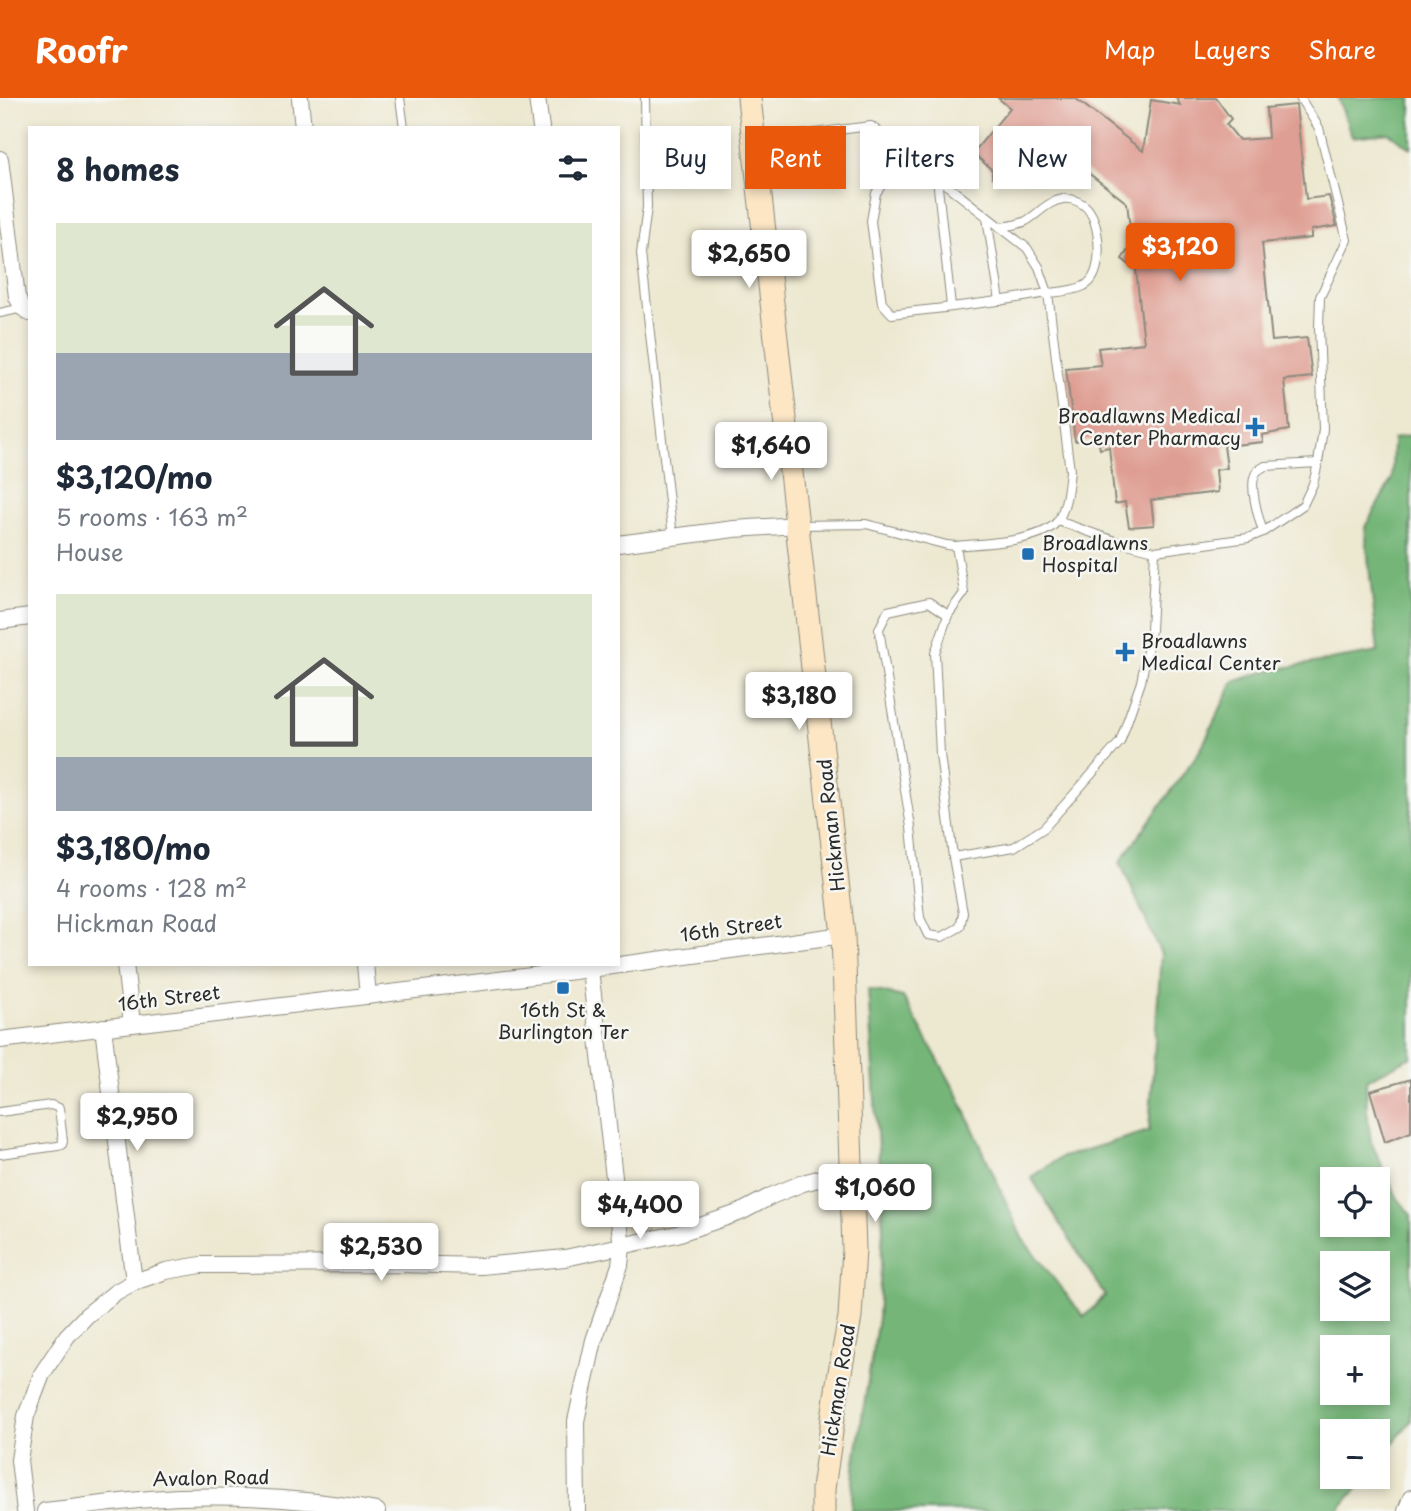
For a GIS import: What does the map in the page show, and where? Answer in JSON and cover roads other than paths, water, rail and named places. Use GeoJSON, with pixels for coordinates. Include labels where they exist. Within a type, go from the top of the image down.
{"type":"FeatureCollection","features":[{"type":"Feature","properties":{"kind":"main road","name":"Hickman Road"},"geometry":{"type":"LineString","coordinates":[[749,98],[752,126]]}},
{"type":"Feature","properties":{"kind":"main road","name":"Hickman Road"},"geometry":{"type":"LineString","coordinates":[[760,189],[843,934],[854,1249],[850,1317],[838,1383],[823,1511]]}},
{"type":"Feature","properties":{"kind":"street"},"geometry":{"type":"LineString","coordinates":[[300,98],[303,126]]}},
{"type":"Feature","properties":{"kind":"street"},"geometry":{"type":"LineString","coordinates":[[537,98],[541,126]]}},
{"type":"Feature","properties":{"kind":"street"},"geometry":{"type":"LineString","coordinates":[[0,159],[17,297],[26,311]]}},
{"type":"Feature","properties":{"kind":"street"},"geometry":{"type":"LineString","coordinates":[[620,544],[734,529],[798,525]]}},
{"type":"Feature","properties":{"kind":"street"},"geometry":{"type":"LineString","coordinates":[[0,621],[28,617]]}},
{"type":"Feature","properties":{"kind":"street","name":"16th Street"},"geometry":{"type":"LineString","coordinates":[[620,965],[843,934]]}},
{"type":"Feature","properties":{"kind":"street"},"geometry":{"type":"LineString","coordinates":[[125,966],[132,1024]]}},
{"type":"Feature","properties":{"kind":"street"},"geometry":{"type":"LineString","coordinates":[[365,966],[368,996]]}},
{"type":"Feature","properties":{"kind":"street","name":"16th Street"},"geometry":{"type":"LineString","coordinates":[[0,1040],[612,966]]}},
{"type":"Feature","properties":{"kind":"street"},"geometry":{"type":"LineString","coordinates":[[577,1511],[576,1422],[594,1340],[620,1265],[622,1247],[590,969]]}},
{"type":"Feature","properties":{"kind":"street"},"geometry":{"type":"LineString","coordinates":[[103,1027],[134,1282]]}},
{"type":"Feature","properties":{"kind":"street"},"geometry":{"type":"LineString","coordinates":[[24,1511],[19,1460],[26,1416],[42,1374],[67,1336],[87,1315],[116,1292],[134,1282],[166,1270],[201,1265],[481,1266],[565,1258],[677,1234],[741,1212],[803,1183],[851,1170]]}},
{"type":"Feature","properties":{"kind":"street","name":"Avalon Road"},"geometry":{"type":"LineString","coordinates":[[45,1511],[178,1497],[268,1497],[377,1511]]}},
{"type":"Feature","properties":{"kind":"street"},"geometry":{"type":"LineString","coordinates":[[1406,1511],[1411,1498]]}},
{"type":"Feature","properties":{"kind":"lane"},"geometry":{"type":"LineString","coordinates":[[400,98],[404,126]]}},
{"type":"Feature","properties":{"kind":"lane"},"geometry":{"type":"LineString","coordinates":[[645,98],[647,207],[641,254],[673,537]]}},
{"type":"Feature","properties":{"kind":"lane"},"geometry":{"type":"LineString","coordinates":[[1058,521],[1115,541],[1156,551],[1248,538],[1263,532],[1303,505],[1313,484],[1323,429],[1320,297],[1347,240],[1319,128],[1300,98]]}},
{"type":"Feature","properties":{"kind":"lane"},"geometry":{"type":"LineString","coordinates":[[879,189],[871,221],[882,303],[892,314],[1048,293],[1084,286],[1093,278],[1099,262],[1094,219],[1090,210],[1079,201],[1063,199],[1048,205],[1022,223],[1000,228]]}},
{"type":"Feature","properties":{"kind":"lane"},"geometry":{"type":"LineString","coordinates":[[938,189],[951,306]]}},
{"type":"Feature","properties":{"kind":"lane"},"geometry":{"type":"LineString","coordinates":[[798,525],[866,524],[956,546],[1023,539],[1058,521],[1067,497],[1070,471],[1048,293],[1039,267],[1027,248],[951,189]]}},
{"type":"Feature","properties":{"kind":"lane"},"geometry":{"type":"LineString","coordinates":[[987,218],[1000,301]]}},
{"type":"Feature","properties":{"kind":"lane"},"geometry":{"type":"LineString","coordinates":[[0,313],[26,311]]}},
{"type":"Feature","properties":{"kind":"lane"},"geometry":{"type":"LineString","coordinates":[[1263,532],[1256,509],[1254,477],[1257,470],[1265,466],[1318,463]]}},
{"type":"Feature","properties":{"kind":"lane"},"geometry":{"type":"LineString","coordinates":[[948,615],[929,602],[888,611],[879,629],[911,827],[920,918],[928,935],[942,937],[960,927],[963,913],[940,754],[935,653],[948,615],[964,593],[956,546]]}},
{"type":"Feature","properties":{"kind":"lane"},"geometry":{"type":"LineString","coordinates":[[953,858],[1014,847],[1044,828],[1120,742],[1141,682],[1151,630],[1156,551]]}},
{"type":"Feature","properties":{"kind":"lane"},"geometry":{"type":"LineString","coordinates":[[0,1112],[55,1106],[59,1108],[63,1141],[62,1145],[58,1146],[0,1154]]}},
{"type":"Feature","properties":{"kind":"place","name":"Broadlawns Medical Center Pharmacy"},"geometry":{"type":"Point","coordinates":[1255,427]}},
{"type":"Feature","properties":{"kind":"place","name":"Broadlawns Hospital"},"geometry":{"type":"Point","coordinates":[1028,554]}},
{"type":"Feature","properties":{"kind":"place","name":"Broadlawns Medical Center"},"geometry":{"type":"Point","coordinates":[1125,652]}},
{"type":"Feature","properties":{"kind":"place","name":"16th St & Burlington Ter"},"geometry":{"type":"Point","coordinates":[563,988]}}]}
